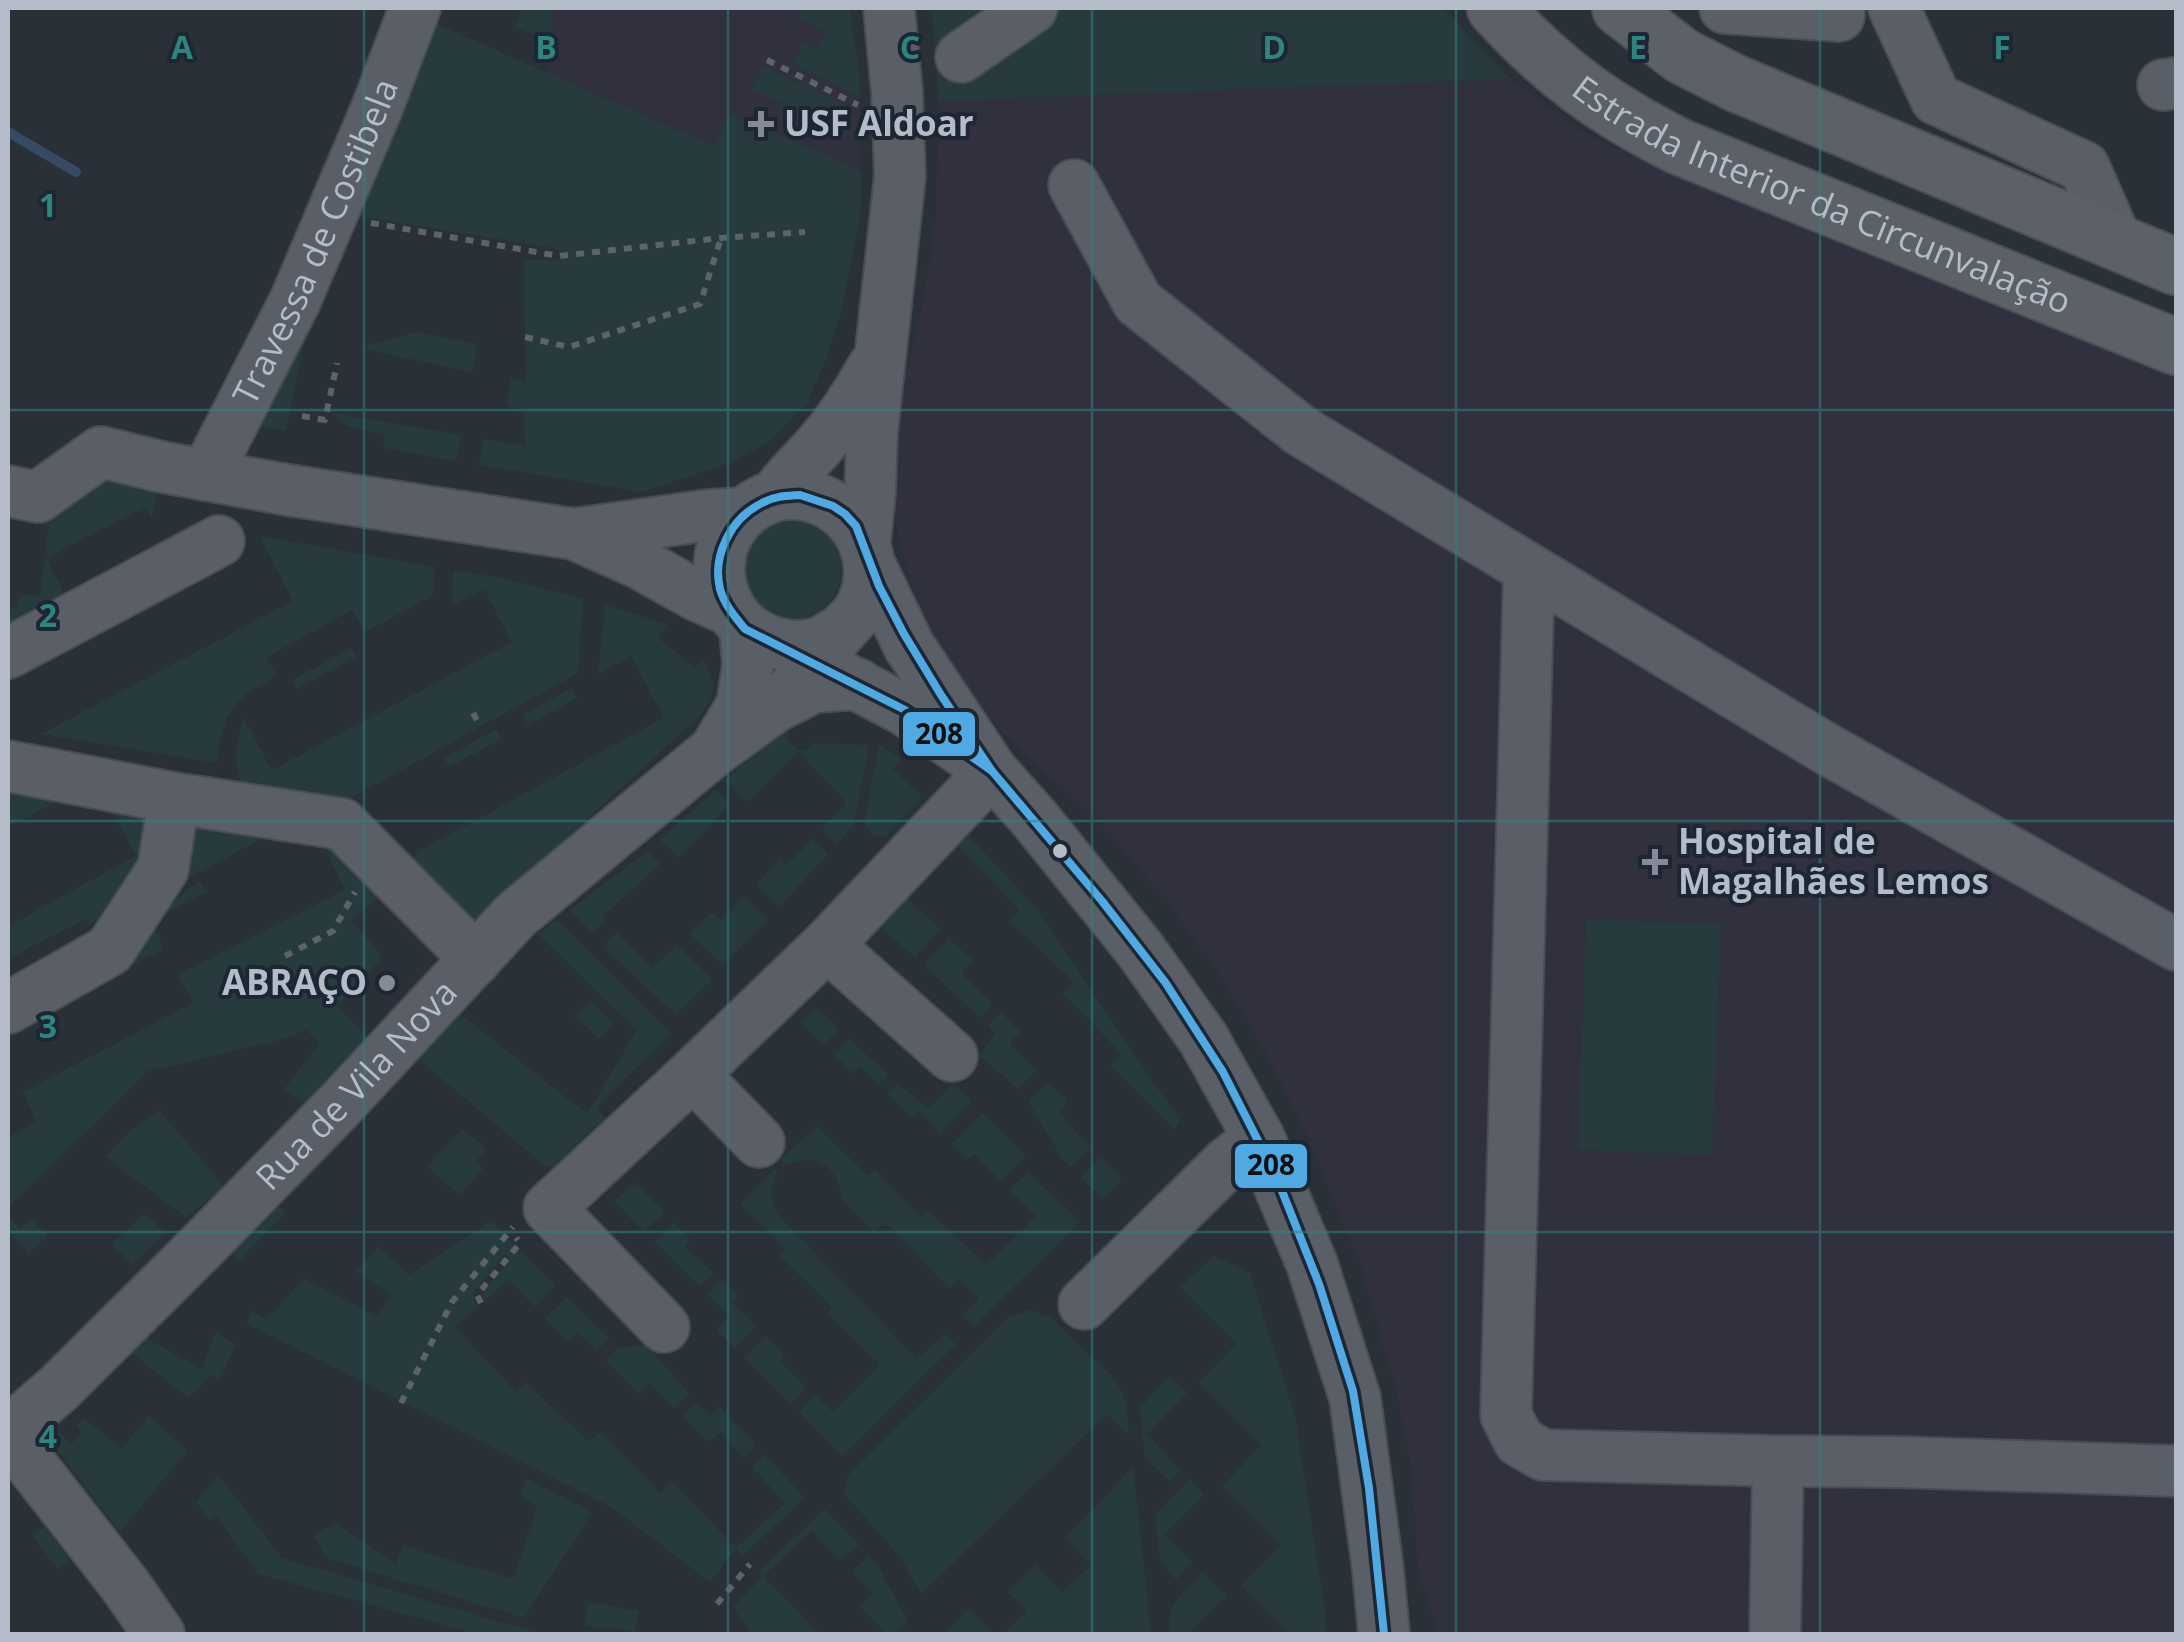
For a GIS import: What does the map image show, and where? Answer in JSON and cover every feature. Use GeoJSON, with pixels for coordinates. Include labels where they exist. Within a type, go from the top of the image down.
{"type":"FeatureCollection","features":[{"type":"Feature","properties":{"kind":"main road","name":"Estrada Interior da Circunvalação"},"geometry":{"type":"LineString","coordinates":[[1494,8],[1550,64],[1587,93],[1632,123],[1680,147],[2176,348]]}},
{"type":"Feature","properties":{"kind":"main road"},"geometry":{"type":"LineString","coordinates":[[1620,8],[1682,56],[1735,83],[2176,266]]}},
{"type":"Feature","properties":{"kind":"street"},"geometry":{"type":"LineString","coordinates":[[838,659],[868,589],[872,432],[900,176],[889,8]]}},
{"type":"Feature","properties":{"kind":"street"},"geometry":{"type":"LineString","coordinates":[[962,57],[1032,8]]}},
{"type":"Feature","properties":{"kind":"street"},"geometry":{"type":"LineString","coordinates":[[1726,8],[1839,16],[1839,8]]}},
{"type":"Feature","properties":{"kind":"street"},"geometry":{"type":"LineString","coordinates":[[1894,8],[1936,99],[2084,167],[2117,242]]}},
{"type":"Feature","properties":{"kind":"street","name":"Travessa de Costibela"},"geometry":{"type":"LineString","coordinates":[[184,471],[353,214],[378,108],[413,12]]}},
{"type":"Feature","properties":{"kind":"street"},"geometry":{"type":"LineString","coordinates":[[1074,185],[1138,302],[1301,431],[1825,748],[2176,945]]}},
{"type":"Feature","properties":{"kind":"street"},"geometry":{"type":"LineString","coordinates":[[747,627],[719,584],[719,558],[728,534],[816,449],[853,405],[880,354]]}},
{"type":"Feature","properties":{"kind":"street"},"geometry":{"type":"LineString","coordinates":[[8,492],[38,497],[101,452],[288,490],[574,534],[639,562],[747,627],[838,659],[992,771]]}},
{"type":"Feature","properties":{"kind":"street"},"geometry":{"type":"LineString","coordinates":[[574,534],[709,516],[812,496],[834,506],[852,521],[909,646],[992,771],[1139,948],[1203,1038],[1259,1138],[1312,1264],[1355,1398],[1384,1634]]}},
{"type":"Feature","properties":{"kind":"street"},"geometry":{"type":"LineString","coordinates":[[8,652],[219,540]]}},
{"type":"Feature","properties":{"kind":"street"},"geometry":{"type":"LineString","coordinates":[[1529,571],[1506,1415],[1519,1441],[1543,1455],[2176,1471]]}},
{"type":"Feature","properties":{"kind":"street","name":"Rua de Vila Nova"},"geometry":{"type":"LineString","coordinates":[[715,750],[742,705],[748,665],[747,627]]}},
{"type":"Feature","properties":{"kind":"street","name":"Rua de Vila Nova"},"geometry":{"type":"LineString","coordinates":[[8,1434],[202,1246],[338,1107],[516,915],[715,750],[838,659]]}},
{"type":"Feature","properties":{"kind":"street"},"geometry":{"type":"LineString","coordinates":[[8,766],[174,798],[342,824],[476,959]]}},
{"type":"Feature","properties":{"kind":"street"},"geometry":{"type":"LineString","coordinates":[[664,1327],[549,1208],[826,945],[992,771]]}},
{"type":"Feature","properties":{"kind":"street"},"geometry":{"type":"LineString","coordinates":[[8,1008],[110,950],[163,869],[174,798]]}},
{"type":"Feature","properties":{"kind":"street"},"geometry":{"type":"LineString","coordinates":[[826,945],[952,1056]]}},
{"type":"Feature","properties":{"kind":"street"},"geometry":{"type":"LineString","coordinates":[[693,1074],[759,1142]]}},
{"type":"Feature","properties":{"kind":"street"},"geometry":{"type":"LineString","coordinates":[[1084,1304],[1226,1164],[1259,1138]]}},
{"type":"Feature","properties":{"kind":"street"},"geometry":{"type":"LineString","coordinates":[[8,1434],[159,1634]]}},
{"type":"Feature","properties":{"kind":"street"},"geometry":{"type":"LineString","coordinates":[[1774,1634],[1778,1461]]}},
{"type":"Feature","properties":{"kind":"path"},"geometry":{"type":"LineString","coordinates":[[767,60],[898,128]]}},
{"type":"Feature","properties":{"kind":"path"},"geometry":{"type":"LineString","coordinates":[[353,214],[558,256],[805,232]]}},
{"type":"Feature","properties":{"kind":"path"},"geometry":{"type":"LineString","coordinates":[[525,337],[569,347],[700,304],[721,238]]}},
{"type":"Feature","properties":{"kind":"path"},"geometry":{"type":"LineString","coordinates":[[302,416],[325,420],[336,363]]}},
{"type":"Feature","properties":{"kind":"path"},"geometry":{"type":"LineString","coordinates":[[473,712],[480,726]]}},
{"type":"Feature","properties":{"kind":"path"},"geometry":{"type":"LineString","coordinates":[[285,956],[332,930],[358,887]]}},
{"type":"Feature","properties":{"kind":"path"},"geometry":{"type":"LineString","coordinates":[[401,1403],[452,1302],[525,1214]]}},
{"type":"Feature","properties":{"kind":"path"},"geometry":{"type":"LineString","coordinates":[[482,1304],[477,1295],[520,1242],[510,1232]]}},
{"type":"Feature","properties":{"kind":"path"},"geometry":{"type":"LineString","coordinates":[[717,1604],[750,1564]]}},
{"type":"Feature","properties":{"kind":"shaded area","name":"USF Aldoar"},"geometry":{"type":"Polygon","coordinates":[[[553,8],[850,8],[859,75],[861,211],[546,74],[553,8]]]}},
{"type":"Feature","properties":{"kind":"shaded area","name":"Hospital de Magalhães Lemos"},"geometry":{"type":"Polygon","coordinates":[[[1510,79],[1580,130],[1659,169],[2176,378],[2176,1634],[1439,1634],[1418,1568],[1411,1467],[1396,1387],[1360,1264],[1312,1146],[1273,1066],[1219,974],[1164,897],[1105,828],[999,729],[973,699],[949,666],[916,600],[898,535],[894,454],[897,408],[921,313],[936,217],[939,101],[1510,79]]]}},
{"type":"Feature","properties":{"kind":"green space"},"geometry":{"type":"Polygon","coordinates":[[[523,8],[553,8],[550,42],[514,27],[523,8]]]}},
{"type":"Feature","properties":{"kind":"green space"},"geometry":{"type":"Polygon","coordinates":[[[800,8],[850,8],[860,97],[793,64],[804,42],[817,49],[825,32],[796,17],[800,8]]]}},
{"type":"Feature","properties":{"kind":"green space"},"geometry":{"type":"Polygon","coordinates":[[[932,8],[1443,8],[1510,79],[939,101],[932,8]]]}},
{"type":"Feature","properties":{"kind":"green space"},"geometry":{"type":"Polygon","coordinates":[[[423,18],[714,146],[731,114],[861,171],[861,211],[841,312],[826,359],[807,403],[768,443],[730,463],[641,492],[479,465],[483,439],[525,446],[524,410],[507,406],[511,378],[526,381],[523,260],[559,260],[558,249],[345,214],[423,18]]]}},
{"type":"Feature","properties":{"kind":"green space"},"geometry":{"type":"Polygon","coordinates":[[[764,66],[849,107],[849,133],[751,89],[764,66]]]}},
{"type":"Feature","properties":{"kind":"green space"},"geometry":{"type":"Polygon","coordinates":[[[316,284],[286,431],[257,426],[316,284]]]}},
{"type":"Feature","properties":{"kind":"green space"},"geometry":{"type":"Polygon","coordinates":[[[416,332],[477,344],[472,372],[367,350],[368,345],[416,332]]]}},
{"type":"Feature","properties":{"kind":"green space"},"geometry":{"type":"Polygon","coordinates":[[[334,413],[461,435],[456,461],[383,448],[385,434],[349,426],[334,413]]]}},
{"type":"Feature","properties":{"kind":"green space"},"geometry":{"type":"Polygon","coordinates":[[[108,462],[157,488],[152,518],[145,507],[46,558],[70,605],[8,638],[8,608],[18,606],[20,594],[40,596],[49,522],[32,519],[108,462]]]}},
{"type":"Feature","properties":{"kind":"green space"},"geometry":{"type":"Polygon","coordinates":[[[792,522],[819,530],[833,544],[841,571],[833,598],[819,612],[792,620],[765,612],[751,598],[743,571],[751,544],[765,530],[792,522]]]}},
{"type":"Feature","properties":{"kind":"green space"},"geometry":{"type":"Polygon","coordinates":[[[260,536],[435,567],[432,596],[366,632],[352,610],[267,657],[277,676],[247,694],[231,711],[221,736],[217,763],[41,734],[293,601],[260,536]]]}},
{"type":"Feature","properties":{"kind":"green space"},"geometry":{"type":"Polygon","coordinates":[[[453,570],[583,599],[578,673],[340,804],[241,787],[235,755],[243,717],[272,770],[512,642],[484,589],[452,606],[453,570]]]}},
{"type":"Feature","properties":{"kind":"green space"},"geometry":{"type":"Polygon","coordinates":[[[605,605],[667,624],[658,638],[694,667],[703,658],[712,681],[710,699],[701,715],[473,923],[410,860],[417,852],[664,718],[631,656],[598,674],[605,605]]]}},
{"type":"Feature","properties":{"kind":"green space"},"geometry":{"type":"Polygon","coordinates":[[[351,648],[356,657],[296,689],[292,680],[351,648]]]}},
{"type":"Feature","properties":{"kind":"green space"},"geometry":{"type":"Polygon","coordinates":[[[571,688],[577,698],[528,725],[523,715],[571,688]]]}},
{"type":"Feature","properties":{"kind":"green space"},"geometry":{"type":"Polygon","coordinates":[[[790,725],[787,740],[798,750],[815,743],[869,745],[853,826],[837,844],[822,829],[847,803],[798,751],[747,802],[724,781],[790,725]]]}},
{"type":"Feature","properties":{"kind":"green space"},"geometry":{"type":"Polygon","coordinates":[[[497,729],[502,739],[449,767],[444,758],[497,729]]]}},
{"type":"Feature","properties":{"kind":"green space"},"geometry":{"type":"Polygon","coordinates":[[[879,745],[901,759],[893,769],[922,797],[885,837],[874,835],[864,824],[879,745]]]}},
{"type":"Feature","properties":{"kind":"green space"},"geometry":{"type":"Polygon","coordinates":[[[8,781],[63,798],[8,827],[8,781]]]}},
{"type":"Feature","properties":{"kind":"green space"},"geometry":{"type":"Polygon","coordinates":[[[716,790],[730,804],[679,857],[660,840],[716,790]]]}},
{"type":"Feature","properties":{"kind":"green space"},"geometry":{"type":"Polygon","coordinates":[[[107,801],[145,809],[158,841],[112,911],[89,925],[85,919],[8,959],[8,926],[136,856],[107,801]]]}},
{"type":"Feature","properties":{"kind":"green space"},"geometry":{"type":"Polygon","coordinates":[[[187,823],[269,835],[179,883],[187,823]]]}},
{"type":"Feature","properties":{"kind":"green space"},"geometry":{"type":"Polygon","coordinates":[[[318,833],[380,895],[352,921],[383,957],[337,1007],[376,1044],[314,1111],[284,1089],[320,1043],[306,1030],[273,1042],[148,1071],[8,1208],[8,1137],[37,1122],[23,1092],[193,1003],[178,975],[345,890],[318,833]]]}},
{"type":"Feature","properties":{"kind":"green space"},"geometry":{"type":"Polygon","coordinates":[[[968,835],[1033,905],[1180,1121],[1174,1129],[1111,1065],[1122,1054],[1063,994],[1074,982],[1009,921],[1020,910],[958,846],[968,835]]]}},
{"type":"Feature","properties":{"kind":"green space"},"geometry":{"type":"Polygon","coordinates":[[[813,839],[828,854],[779,907],[756,884],[780,859],[787,865],[813,839]]]}},
{"type":"Feature","properties":{"kind":"green space"},"geometry":{"type":"Polygon","coordinates":[[[648,851],[660,864],[603,916],[605,920],[593,934],[570,910],[648,851]]]}},
{"type":"Feature","properties":{"kind":"green space"},"geometry":{"type":"Polygon","coordinates":[[[201,881],[206,892],[151,921],[164,949],[128,967],[123,957],[149,918],[201,881]]]}},
{"type":"Feature","properties":{"kind":"green space"},"geometry":{"type":"Polygon","coordinates":[[[744,896],[767,920],[723,966],[689,933],[712,912],[721,920],[744,896]]]}},
{"type":"Feature","properties":{"kind":"green space"},"geometry":{"type":"Polygon","coordinates":[[[907,899],[940,929],[915,957],[881,928],[907,899]]]}},
{"type":"Feature","properties":{"kind":"green space"},"geometry":{"type":"Polygon","coordinates":[[[1586,919],[1721,924],[1712,1155],[1578,1150],[1586,919]]]}},
{"type":"Feature","properties":{"kind":"green space"},"geometry":{"type":"Polygon","coordinates":[[[557,920],[672,1034],[596,1107],[611,1125],[606,1129],[598,1123],[553,1167],[545,1166],[415,1056],[455,1010],[587,1114],[637,1030],[538,934],[557,920]]]}},
{"type":"Feature","properties":{"kind":"green space"},"geometry":{"type":"Polygon","coordinates":[[[617,933],[652,968],[677,945],[712,979],[676,1015],[603,947],[617,933]]]}},
{"type":"Feature","properties":{"kind":"green space"},"geometry":{"type":"Polygon","coordinates":[[[949,938],[972,960],[961,973],[992,1004],[980,1018],[924,965],[949,938]]]}},
{"type":"Feature","properties":{"kind":"green space"},"geometry":{"type":"Polygon","coordinates":[[[590,1000],[614,1024],[599,1039],[575,1016],[590,1000]]]}},
{"type":"Feature","properties":{"kind":"green space"},"geometry":{"type":"Polygon","coordinates":[[[817,1008],[839,1029],[824,1045],[801,1024],[817,1008]]]}},
{"type":"Feature","properties":{"kind":"green space"},"geometry":{"type":"Polygon","coordinates":[[[1001,1012],[1020,1032],[1009,1044],[1036,1070],[1018,1089],[979,1055],[996,1034],[988,1026],[1001,1012]]]}},
{"type":"Feature","properties":{"kind":"green space"},"geometry":{"type":"Polygon","coordinates":[[[849,1039],[888,1074],[879,1085],[860,1066],[853,1073],[834,1055],[849,1039]]]}},
{"type":"Feature","properties":{"kind":"green space"},"geometry":{"type":"Polygon","coordinates":[[[1048,1082],[1068,1101],[1058,1112],[1091,1148],[1071,1167],[1029,1102],[1048,1082]]]}},
{"type":"Feature","properties":{"kind":"green space"},"geometry":{"type":"Polygon","coordinates":[[[898,1083],[928,1109],[953,1084],[971,1102],[940,1133],[919,1111],[912,1118],[888,1094],[898,1083]]]}},
{"type":"Feature","properties":{"kind":"green space"},"geometry":{"type":"Polygon","coordinates":[[[160,1111],[224,1187],[186,1217],[105,1157],[131,1131],[160,1111]]]}},
{"type":"Feature","properties":{"kind":"green space"},"geometry":{"type":"Polygon","coordinates":[[[982,1113],[1026,1156],[1001,1181],[974,1154],[967,1160],[952,1144],[982,1113]]]}},
{"type":"Feature","properties":{"kind":"green space"},"geometry":{"type":"Polygon","coordinates":[[[817,1126],[868,1176],[875,1170],[921,1217],[928,1211],[987,1265],[1036,1216],[1010,1190],[1028,1172],[1080,1222],[974,1326],[963,1315],[979,1298],[960,1279],[950,1288],[885,1222],[874,1233],[841,1199],[836,1179],[824,1165],[807,1160],[786,1165],[781,1160],[817,1126]]]}},
{"type":"Feature","properties":{"kind":"green space"},"geometry":{"type":"Polygon","coordinates":[[[463,1129],[487,1149],[475,1162],[483,1169],[459,1195],[427,1166],[463,1129]]]}},
{"type":"Feature","properties":{"kind":"green space"},"geometry":{"type":"Polygon","coordinates":[[[1101,1157],[1122,1179],[1103,1198],[1081,1178],[1101,1157]]]}},
{"type":"Feature","properties":{"kind":"green space"},"geometry":{"type":"Polygon","coordinates":[[[774,1168],[778,1173],[773,1200],[779,1216],[917,1359],[945,1334],[956,1344],[842,1456],[799,1412],[815,1395],[833,1412],[880,1365],[827,1314],[833,1308],[780,1256],[786,1249],[741,1204],[774,1168]]]}},
{"type":"Feature","properties":{"kind":"green space"},"geometry":{"type":"Polygon","coordinates":[[[635,1183],[664,1212],[644,1232],[614,1201],[635,1183]]]}},
{"type":"Feature","properties":{"kind":"green space"},"geometry":{"type":"Polygon","coordinates":[[[274,1202],[285,1213],[240,1260],[228,1249],[274,1202]]]}},
{"type":"Feature","properties":{"kind":"green space"},"geometry":{"type":"Polygon","coordinates":[[[144,1213],[166,1233],[133,1265],[112,1244],[144,1213]]]}},
{"type":"Feature","properties":{"kind":"green space"},"geometry":{"type":"Polygon","coordinates":[[[8,1217],[21,1229],[31,1219],[48,1235],[29,1254],[8,1232],[8,1217]]]}},
{"type":"Feature","properties":{"kind":"green space"},"geometry":{"type":"Polygon","coordinates":[[[491,1221],[555,1286],[535,1307],[508,1279],[484,1301],[482,1295],[510,1260],[505,1254],[473,1294],[477,1307],[455,1327],[517,1393],[526,1383],[589,1442],[601,1432],[660,1493],[672,1481],[736,1548],[785,1503],[752,1467],[765,1455],[805,1498],[742,1556],[736,1549],[710,1582],[613,1508],[246,1323],[252,1311],[267,1319],[304,1279],[376,1316],[392,1296],[356,1272],[378,1247],[410,1275],[491,1221]]]}},
{"type":"Feature","properties":{"kind":"green space"},"geometry":{"type":"Polygon","coordinates":[[[674,1222],[690,1239],[684,1246],[713,1273],[699,1286],[655,1242],[674,1222]]]}},
{"type":"Feature","properties":{"kind":"green space"},"geometry":{"type":"Polygon","coordinates":[[[1214,1256],[1250,1273],[1295,1416],[1326,1634],[1289,1634],[1241,1586],[1281,1546],[1222,1487],[1261,1445],[1199,1383],[1237,1343],[1180,1287],[1214,1256]]]}},
{"type":"Feature","properties":{"kind":"green space"},"geometry":{"type":"Polygon","coordinates":[[[721,1280],[738,1296],[732,1303],[757,1325],[734,1348],[717,1330],[729,1316],[707,1294],[721,1280]]]}},
{"type":"Feature","properties":{"kind":"green space"},"geometry":{"type":"Polygon","coordinates":[[[567,1297],[609,1338],[597,1351],[578,1331],[568,1343],[545,1318],[567,1297]]]}},
{"type":"Feature","properties":{"kind":"green space"},"geometry":{"type":"Polygon","coordinates":[[[1029,1310],[1050,1317],[1112,1376],[1127,1407],[1129,1435],[1107,1414],[921,1594],[901,1558],[843,1492],[849,1474],[1008,1318],[1029,1310]]]}},
{"type":"Feature","properties":{"kind":"green space"},"geometry":{"type":"Polygon","coordinates":[[[216,1333],[236,1344],[220,1380],[210,1375],[189,1398],[127,1349],[142,1336],[201,1369],[216,1333]]]}},
{"type":"Feature","properties":{"kind":"green space"},"geometry":{"type":"Polygon","coordinates":[[[766,1336],[785,1355],[780,1361],[807,1388],[791,1404],[744,1357],[766,1336]]]}},
{"type":"Feature","properties":{"kind":"green space"},"geometry":{"type":"Polygon","coordinates":[[[645,1344],[689,1393],[674,1408],[650,1383],[639,1394],[606,1360],[619,1348],[645,1344]]]}},
{"type":"Feature","properties":{"kind":"green space"},"geometry":{"type":"Polygon","coordinates":[[[1169,1376],[1187,1393],[1147,1434],[1180,1471],[1170,1481],[1145,1459],[1140,1408],[1169,1376]]]}},
{"type":"Feature","properties":{"kind":"green space"},"geometry":{"type":"Polygon","coordinates":[[[697,1402],[710,1416],[720,1407],[756,1445],[744,1458],[721,1433],[709,1442],[683,1416],[697,1402]]]}},
{"type":"Feature","properties":{"kind":"green space"},"geometry":{"type":"Polygon","coordinates":[[[149,1416],[187,1451],[120,1532],[53,1445],[54,1425],[71,1445],[81,1432],[76,1426],[84,1418],[121,1449],[149,1416]]]}},
{"type":"Feature","properties":{"kind":"green space"},"geometry":{"type":"Polygon","coordinates":[[[1133,1466],[1151,1634],[1004,1634],[1027,1611],[1008,1592],[1036,1565],[1062,1592],[1091,1565],[1064,1537],[1133,1466]]]}},
{"type":"Feature","properties":{"kind":"green space"},"geometry":{"type":"Polygon","coordinates":[[[217,1477],[282,1558],[535,1632],[477,1634],[258,1574],[216,1515],[209,1520],[196,1502],[217,1477]]]}},
{"type":"Feature","properties":{"kind":"green space"},"geometry":{"type":"Polygon","coordinates":[[[526,1479],[592,1512],[524,1618],[326,1558],[314,1536],[336,1523],[396,1564],[403,1546],[513,1579],[537,1506],[520,1495],[526,1479]]]}},
{"type":"Feature","properties":{"kind":"green space"},"geometry":{"type":"Polygon","coordinates":[[[1190,1479],[1204,1494],[1164,1535],[1192,1562],[1176,1580],[1161,1562],[1155,1516],[1190,1479]]]}},
{"type":"Feature","properties":{"kind":"green space"},"geometry":{"type":"Polygon","coordinates":[[[825,1509],[859,1545],[841,1560],[812,1531],[763,1576],[819,1634],[751,1634],[733,1607],[762,1577],[758,1572],[825,1509]]]}},
{"type":"Feature","properties":{"kind":"green space"},"geometry":{"type":"Polygon","coordinates":[[[44,1526],[70,1561],[57,1569],[32,1534],[44,1526]]]}},
{"type":"Feature","properties":{"kind":"green space"},"geometry":{"type":"Polygon","coordinates":[[[869,1556],[908,1621],[895,1634],[887,1634],[860,1607],[874,1593],[852,1571],[869,1556]]]}},
{"type":"Feature","properties":{"kind":"green space"},"geometry":{"type":"Polygon","coordinates":[[[1202,1573],[1227,1596],[1187,1634],[1170,1634],[1172,1607],[1202,1573]]]}},
{"type":"Feature","properties":{"kind":"green space"},"geometry":{"type":"Polygon","coordinates":[[[588,1602],[639,1611],[634,1632],[584,1625],[588,1602]]]}},
{"type":"Feature","properties":{"kind":"green space"},"geometry":{"type":"Polygon","coordinates":[[[968,1609],[993,1634],[944,1634],[968,1609]]]}},
{"type":"Feature","properties":{"kind":"waterway"},"geometry":{"type":"LineString","coordinates":[[8,132],[76,172]]}},
{"type":"Feature","properties":{"kind":"transit line","name":"208"},"geometry":{"type":"LineString","coordinates":[[800,495],[833,506],[856,526],[879,586],[904,634],[992,771],[905,710],[745,629],[730,610],[718,576],[726,539],[751,510],[767,501],[800,495]]}},
{"type":"Feature","properties":{"kind":"transit line","name":"208"},"geometry":{"type":"LineString","coordinates":[[992,771],[1165,982],[1223,1072],[1276,1176],[1319,1284],[1353,1391],[1369,1488],[1384,1634]]}},
{"type":"Feature","properties":{"kind":"place","name":"USF Aldoar"},"geometry":{"type":"Point","coordinates":[761,124]}},
{"type":"Feature","properties":{"kind":"place","name":"Hospital de Magalhães Lemos"},"geometry":{"type":"Point","coordinates":[1655,862]}},
{"type":"Feature","properties":{"kind":"place","name":"ABRAÇO"},"geometry":{"type":"Point","coordinates":[387,983]}}]}
